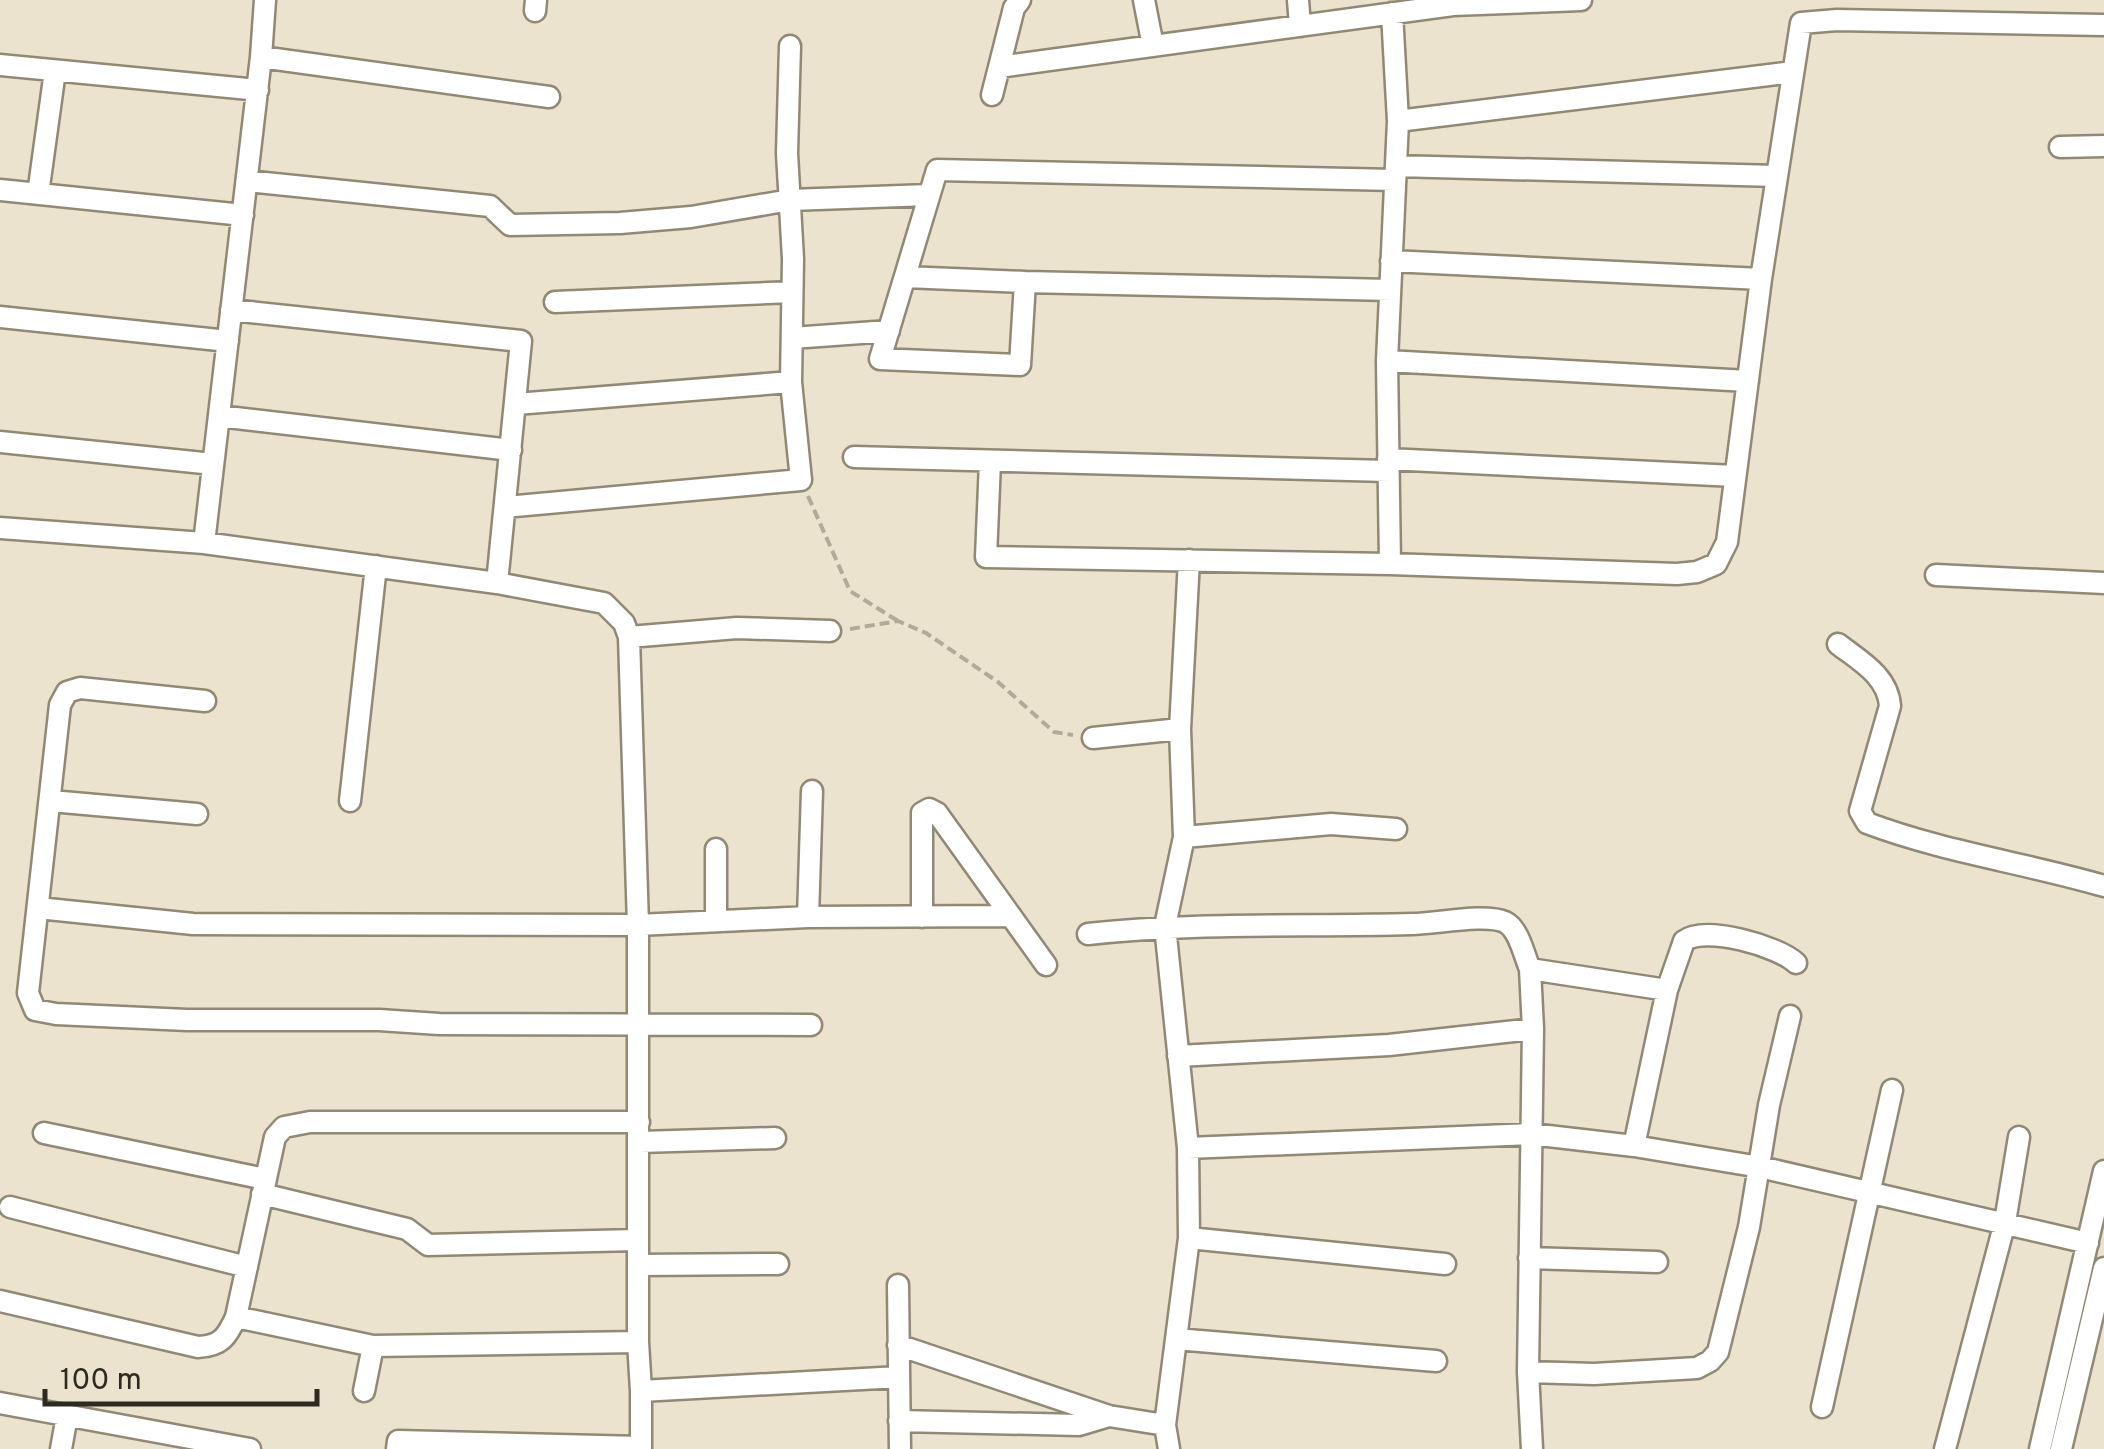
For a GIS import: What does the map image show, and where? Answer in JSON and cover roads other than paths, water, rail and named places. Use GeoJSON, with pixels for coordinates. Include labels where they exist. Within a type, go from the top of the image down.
{"type":"FeatureCollection","features":[{"type":"Feature","properties":{"kind":"street"},"geometry":{"type":"LineString","coordinates":[[204,543],[258,90],[265,0]]}},
{"type":"Feature","properties":{"kind":"street"},"geometry":{"type":"LineString","coordinates":[[992,95],[1014,8],[1020,0]]}},
{"type":"Feature","properties":{"kind":"street"},"geometry":{"type":"LineString","coordinates":[[1144,0],[1153,46]]}},
{"type":"Feature","properties":{"kind":"street"},"geometry":{"type":"LineString","coordinates":[[1298,0],[1300,26]]}},
{"type":"Feature","properties":{"kind":"street"},"geometry":{"type":"LineString","coordinates":[[999,68],[1392,13],[1421,5],[1580,0]]}},
{"type":"Feature","properties":{"kind":"street"},"geometry":{"type":"LineString","coordinates":[[990,462],[986,556],[1676,574],[1698,572],[1716,564],[1726,542],[1801,22],[1801,0]]}},
{"type":"Feature","properties":{"kind":"street"},"geometry":{"type":"LineString","coordinates":[[1390,564],[1387,361],[1398,121],[1392,13]]}},
{"type":"Feature","properties":{"kind":"street"},"geometry":{"type":"LineString","coordinates":[[1801,22],[2104,25]]}},
{"type":"Feature","properties":{"kind":"street"},"geometry":{"type":"LineString","coordinates":[[505,507],[801,480],[792,382],[787,153],[790,46]]}},
{"type":"Feature","properties":{"kind":"street"},"geometry":{"type":"LineString","coordinates":[[261,58],[549,97]]}},
{"type":"Feature","properties":{"kind":"street"},"geometry":{"type":"LineString","coordinates":[[0,65],[258,90]]}},
{"type":"Feature","properties":{"kind":"street"},"geometry":{"type":"LineString","coordinates":[[38,194],[55,70]]}},
{"type":"Feature","properties":{"kind":"street"},"geometry":{"type":"LineString","coordinates":[[1398,121],[1793,72]]}},
{"type":"Feature","properties":{"kind":"street"},"geometry":{"type":"LineString","coordinates":[[2060,148],[2104,146]]}},
{"type":"Feature","properties":{"kind":"street"},"geometry":{"type":"LineString","coordinates":[[1025,282],[1020,365],[880,359],[937,170],[1777,176]]}},
{"type":"Feature","properties":{"kind":"street"},"geometry":{"type":"LineString","coordinates":[[246,182],[490,206],[510,225],[655,220],[790,200],[929,195]]}},
{"type":"Feature","properties":{"kind":"street"},"geometry":{"type":"LineString","coordinates":[[0,190],[242,215]]}},
{"type":"Feature","properties":{"kind":"street"},"geometry":{"type":"LineString","coordinates":[[1391,262],[1761,279]]}},
{"type":"Feature","properties":{"kind":"street"},"geometry":{"type":"LineString","coordinates":[[904,277],[1390,290]]}},
{"type":"Feature","properties":{"kind":"street"},"geometry":{"type":"LineString","coordinates":[[555,302],[792,292]]}},
{"type":"Feature","properties":{"kind":"street"},"geometry":{"type":"LineString","coordinates":[[232,310],[521,341],[497,583]]}},
{"type":"Feature","properties":{"kind":"street"},"geometry":{"type":"LineString","coordinates":[[0,317],[228,341]]}},
{"type":"Feature","properties":{"kind":"street"},"geometry":{"type":"LineString","coordinates":[[792,338],[888,331]]}},
{"type":"Feature","properties":{"kind":"street"},"geometry":{"type":"LineString","coordinates":[[1387,361],[1748,381]]}},
{"type":"Feature","properties":{"kind":"street"},"geometry":{"type":"LineString","coordinates":[[516,404],[792,382]]}},
{"type":"Feature","properties":{"kind":"street"},"geometry":{"type":"LineString","coordinates":[[219,416],[511,450]]}},
{"type":"Feature","properties":{"kind":"street"},"geometry":{"type":"LineString","coordinates":[[0,442],[213,464]]}},
{"type":"Feature","properties":{"kind":"street"},"geometry":{"type":"LineString","coordinates":[[854,456],[990,462],[1388,465],[1735,476]]}},
{"type":"Feature","properties":{"kind":"street"},"geometry":{"type":"LineString","coordinates":[[0,528],[204,543],[497,583],[604,603],[624,623],[629,636],[638,924],[640,1448],[398,1441],[397,1449]]}},
{"type":"Feature","properties":{"kind":"street"},"geometry":{"type":"LineString","coordinates":[[1169,1449],[1166,1425],[1189,1238],[1188,1148],[1165,926],[1184,837],[1180,729],[1189,560]]}},
{"type":"Feature","properties":{"kind":"street"},"geometry":{"type":"LineString","coordinates":[[350,801],[376,566]]}},
{"type":"Feature","properties":{"kind":"street"},"geometry":{"type":"LineString","coordinates":[[1936,575],[2104,583]]}},
{"type":"Feature","properties":{"kind":"street"},"geometry":{"type":"LineString","coordinates":[[629,636],[737,628],[830,632]]}},
{"type":"Feature","properties":{"kind":"street"},"geometry":{"type":"LineString","coordinates":[[1838,644],[1880,678],[1889,692],[1890,706],[1860,811],[1867,823],[1938,847],[2104,886]]}},
{"type":"Feature","properties":{"kind":"street"},"geometry":{"type":"LineString","coordinates":[[205,701],[80,688],[67,692],[60,706],[28,993],[36,1010],[187,1020],[810,1025]]}},
{"type":"Feature","properties":{"kind":"street"},"geometry":{"type":"LineString","coordinates":[[1093,738],[1180,729]]}},
{"type":"Feature","properties":{"kind":"street"},"geometry":{"type":"LineString","coordinates":[[808,916],[812,792]]}},
{"type":"Feature","properties":{"kind":"street"},"geometry":{"type":"LineString","coordinates":[[51,800],[196,814]]}},
{"type":"Feature","properties":{"kind":"street"},"geometry":{"type":"LineString","coordinates":[[922,918],[922,813],[929,809],[936,813],[1046,965]]}},
{"type":"Feature","properties":{"kind":"street"},"geometry":{"type":"LineString","coordinates":[[1184,837],[1331,824],[1396,829]]}},
{"type":"Feature","properties":{"kind":"street"},"geometry":{"type":"LineString","coordinates":[[716,849],[716,921]]}},
{"type":"Feature","properties":{"kind":"street"},"geometry":{"type":"LineString","coordinates":[[38,908],[193,924],[638,924],[808,916],[1011,916]]}},
{"type":"Feature","properties":{"kind":"street"},"geometry":{"type":"LineString","coordinates":[[1088,934],[1165,926],[1493,920],[1508,923],[1530,969],[1533,1029],[1528,1372],[1532,1449]]}},
{"type":"Feature","properties":{"kind":"street"},"geometry":{"type":"LineString","coordinates":[[1634,1146],[1668,990],[1684,941],[1700,934],[1778,950],[1796,963]]}},
{"type":"Feature","properties":{"kind":"street"},"geometry":{"type":"LineString","coordinates":[[1530,969],[1668,990]]}},
{"type":"Feature","properties":{"kind":"street"},"geometry":{"type":"LineString","coordinates":[[1528,1372],[1697,1368],[1718,1352],[1790,1016]]}},
{"type":"Feature","properties":{"kind":"street"},"geometry":{"type":"LineString","coordinates":[[1178,1056],[1389,1045],[1533,1029]]}},
{"type":"Feature","properties":{"kind":"street"},"geometry":{"type":"LineString","coordinates":[[1822,1407],[1892,1090]]}},
{"type":"Feature","properties":{"kind":"street"},"geometry":{"type":"LineString","coordinates":[[0,1301],[198,1347],[215,1346],[228,1336],[236,1316],[274,1137],[284,1126],[294,1123],[775,1138]]}},
{"type":"Feature","properties":{"kind":"street"},"geometry":{"type":"LineString","coordinates":[[44,1133],[264,1186],[408,1230],[428,1246],[637,1240]]}},
{"type":"Feature","properties":{"kind":"street"},"geometry":{"type":"LineString","coordinates":[[1188,1148],[1530,1134],[1760,1167],[2088,1243]]}},
{"type":"Feature","properties":{"kind":"street"},"geometry":{"type":"LineString","coordinates":[[1946,1449],[2005,1222],[2019,1137]]}},
{"type":"Feature","properties":{"kind":"street"},"geometry":{"type":"LineString","coordinates":[[2040,1449],[2104,1171]]}},
{"type":"Feature","properties":{"kind":"street"},"geometry":{"type":"LineString","coordinates":[[10,1207],[246,1267]]}},
{"type":"Feature","properties":{"kind":"street"},"geometry":{"type":"LineString","coordinates":[[1189,1238],[1445,1264]]}},
{"type":"Feature","properties":{"kind":"street"},"geometry":{"type":"LineString","coordinates":[[1529,1258],[1657,1262]]}},
{"type":"Feature","properties":{"kind":"street"},"geometry":{"type":"LineString","coordinates":[[639,1265],[778,1264]]}},
{"type":"Feature","properties":{"kind":"street"},"geometry":{"type":"LineString","coordinates":[[2061,1449],[2098,1328],[2104,1268]]}},
{"type":"Feature","properties":{"kind":"street"},"geometry":{"type":"LineString","coordinates":[[898,1285],[900,1449]]}},
{"type":"Feature","properties":{"kind":"street"},"geometry":{"type":"LineString","coordinates":[[236,1316],[373,1346],[638,1342]]}},
{"type":"Feature","properties":{"kind":"street"},"geometry":{"type":"LineString","coordinates":[[1176,1338],[1436,1362]]}},
{"type":"Feature","properties":{"kind":"street"},"geometry":{"type":"LineString","coordinates":[[898,1345],[1109,1416],[1166,1425]]}},
{"type":"Feature","properties":{"kind":"street"},"geometry":{"type":"LineString","coordinates":[[364,1391],[373,1346]]}},
{"type":"Feature","properties":{"kind":"street"},"geometry":{"type":"LineString","coordinates":[[642,1391],[899,1377]]}},
{"type":"Feature","properties":{"kind":"street"},"geometry":{"type":"LineString","coordinates":[[0,1403],[250,1449]]}},
{"type":"Feature","properties":{"kind":"street"},"geometry":{"type":"LineString","coordinates":[[61,1449],[67,1416]]}},
{"type":"Feature","properties":{"kind":"street"},"geometry":{"type":"LineString","coordinates":[[899,1421],[1079,1425],[1109,1416]]}}]}
